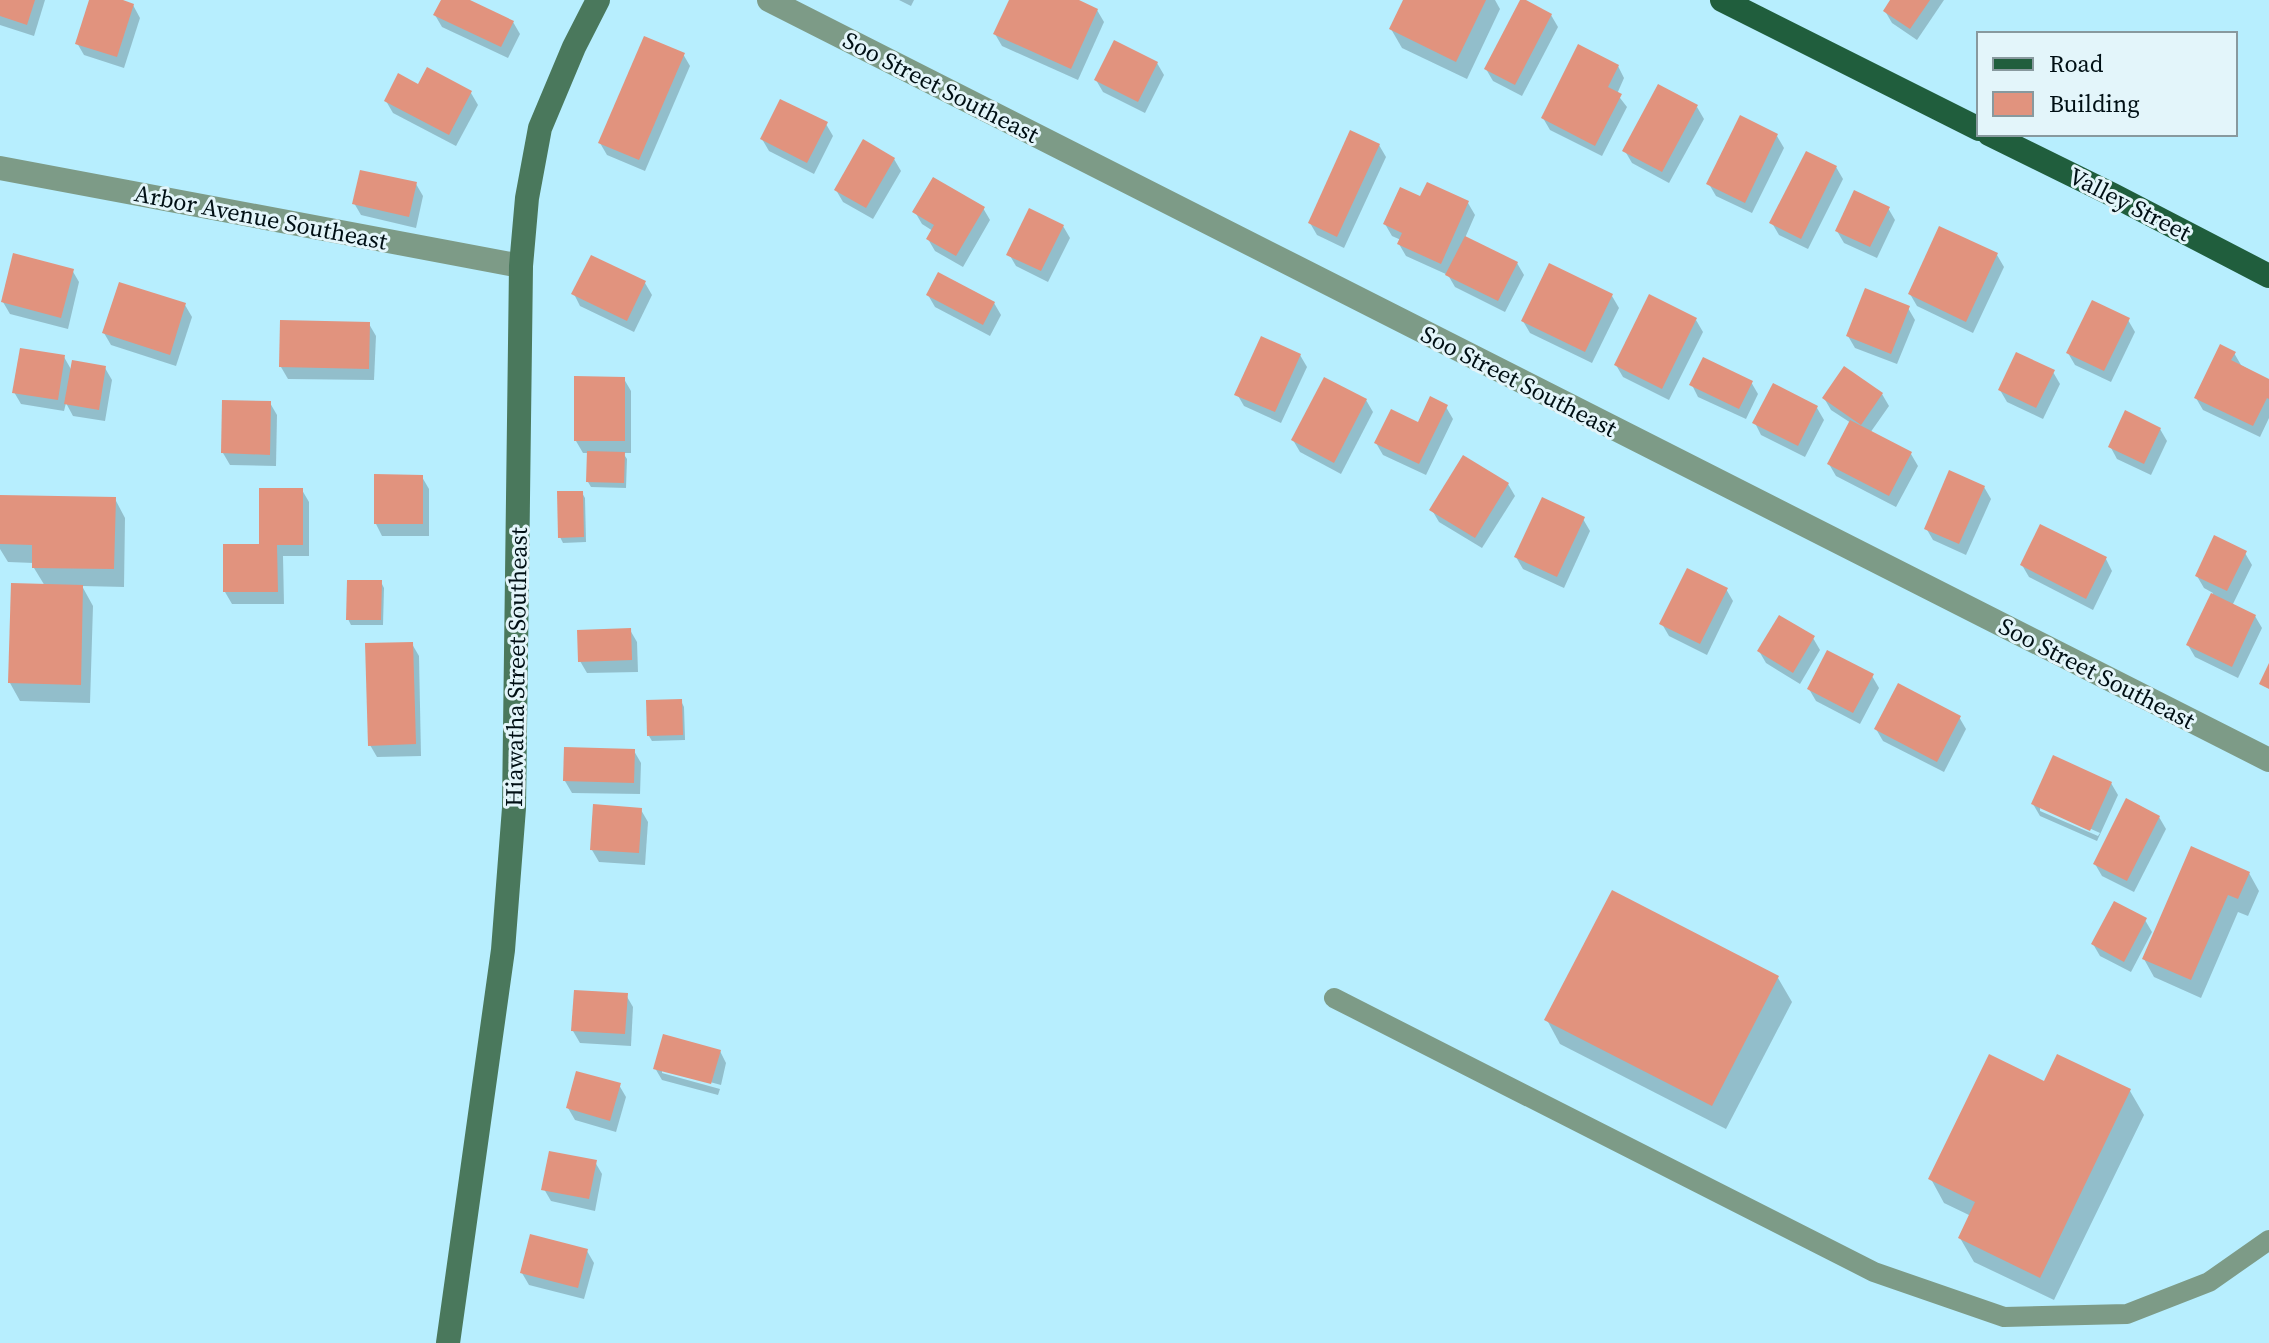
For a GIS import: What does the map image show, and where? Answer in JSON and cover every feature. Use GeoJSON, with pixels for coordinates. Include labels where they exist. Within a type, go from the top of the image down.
{"type":"FeatureCollection","features":[{"type":"Feature","properties":{"kind":"main road"},"geometry":{"type":"LineString","coordinates":[[1723,0],[1977,128]]}},
{"type":"Feature","properties":{"kind":"main road","name":"Valley Street"},"geometry":{"type":"LineString","coordinates":[[1993,136],[2269,276]]}},
{"type":"Feature","properties":{"kind":"street","name":"Hiawatha Street Southeast"},"geometry":{"type":"LineString","coordinates":[[448,1343],[503,950],[514,808],[521,266],[527,198],[540,128],[574,47],[598,0]]}},
{"type":"Feature","properties":{"kind":"street","name":"Soo Street Southeast"},"geometry":{"type":"LineString","coordinates":[[769,0],[2269,760]]}},
{"type":"Feature","properties":{"kind":"street","name":"Arbor Avenue Southeast"},"geometry":{"type":"LineString","coordinates":[[0,168],[521,266]]}},
{"type":"Feature","properties":{"kind":"lane"},"geometry":{"type":"LineString","coordinates":[[1334,998],[1874,1272],[2004,1317],[2127,1314],[2209,1282],[2269,1240]]}},
{"type":"Feature","properties":{"kind":"building"},"geometry":{"type":"Polygon","coordinates":[[[0,0],[35,0],[27,25],[0,16],[0,0]]]}},
{"type":"Feature","properties":{"kind":"building"},"geometry":{"type":"Polygon","coordinates":[[[89,0],[123,0],[134,4],[117,57],[75,44],[89,0]]]}},
{"type":"Feature","properties":{"kind":"building"},"geometry":{"type":"Polygon","coordinates":[[[441,0],[470,0],[514,21],[501,47],[433,15],[441,0]]]}},
{"type":"Feature","properties":{"kind":"building"},"geometry":{"type":"Polygon","coordinates":[[[1009,0],[1079,0],[1098,9],[1071,69],[993,34],[1009,0]]]}},
{"type":"Feature","properties":{"kind":"building"},"geometry":{"type":"Polygon","coordinates":[[[1403,0],[1486,0],[1456,62],[1389,29],[1403,0]]]}},
{"type":"Feature","properties":{"kind":"building"},"geometry":{"type":"Polygon","coordinates":[[[1520,0],[1526,0],[1552,14],[1515,85],[1484,69],[1520,0]]]}},
{"type":"Feature","properties":{"kind":"building"},"geometry":{"type":"Polygon","coordinates":[[[1890,0],[1930,0],[1910,29],[1883,11],[1890,0]]]}},
{"type":"Feature","properties":{"kind":"building"},"geometry":{"type":"Polygon","coordinates":[[[644,36],[685,53],[639,160],[598,143],[644,36]]]}},
{"type":"Feature","properties":{"kind":"building"},"geometry":{"type":"Polygon","coordinates":[[[1114,40],[1158,62],[1138,102],[1094,80],[1114,40]]]}},
{"type":"Feature","properties":{"kind":"building"},"geometry":{"type":"Polygon","coordinates":[[[1578,44],[1619,65],[1608,87],[1622,94],[1595,146],[1541,118],[1578,44]]]}},
{"type":"Feature","properties":{"kind":"building"},"geometry":{"type":"Polygon","coordinates":[[[427,67],[472,91],[449,135],[384,101],[398,73],[418,84],[427,67]]]}},
{"type":"Feature","properties":{"kind":"building"},"geometry":{"type":"Polygon","coordinates":[[[1658,84],[1698,105],[1662,172],[1622,151],[1658,84]]]}},
{"type":"Feature","properties":{"kind":"building"},"geometry":{"type":"Polygon","coordinates":[[[780,99],[828,122],[807,163],[760,139],[780,99]]]}},
{"type":"Feature","properties":{"kind":"building"},"geometry":{"type":"Polygon","coordinates":[[[1740,115],[1778,134],[1745,203],[1706,184],[1740,115]]]}},
{"type":"Feature","properties":{"kind":"building"},"geometry":{"type":"Polygon","coordinates":[[[1350,130],[1380,144],[1337,237],[1308,223],[1350,130]]]}},
{"type":"Feature","properties":{"kind":"building"},"geometry":{"type":"Polygon","coordinates":[[[863,139],[895,158],[866,208],[834,190],[863,139]]]}},
{"type":"Feature","properties":{"kind":"building"},"geometry":{"type":"Polygon","coordinates":[[[1806,151],[1837,166],[1801,239],[1769,223],[1806,151]]]}},
{"type":"Feature","properties":{"kind":"building"},"geometry":{"type":"Polygon","coordinates":[[[360,170],[417,182],[409,217],[352,204],[360,170]]]}},
{"type":"Feature","properties":{"kind":"building"},"geometry":{"type":"Polygon","coordinates":[[[933,177],[985,207],[956,256],[926,239],[934,225],[912,212],[933,177]]]}},
{"type":"Feature","properties":{"kind":"building"},"geometry":{"type":"Polygon","coordinates":[[[1427,182],[1469,201],[1441,264],[1397,244],[1402,233],[1383,224],[1400,187],[1420,196],[1427,182]]]}},
{"type":"Feature","properties":{"kind":"building"},"geometry":{"type":"Polygon","coordinates":[[[1854,190],[1890,207],[1870,247],[1835,231],[1854,190]]]}},
{"type":"Feature","properties":{"kind":"building"},"geometry":{"type":"Polygon","coordinates":[[[1029,208],[1064,225],[1041,271],[1006,255],[1029,208]]]}},
{"type":"Feature","properties":{"kind":"building"},"geometry":{"type":"Polygon","coordinates":[[[1939,226],[1998,253],[1966,322],[1908,294],[1939,226]]]}},
{"type":"Feature","properties":{"kind":"building"},"geometry":{"type":"Polygon","coordinates":[[[1465,236],[1518,262],[1498,301],[1445,275],[1465,236]]]}},
{"type":"Feature","properties":{"kind":"building"},"geometry":{"type":"Polygon","coordinates":[[[13,253],[74,269],[61,318],[1,302],[13,253]]]}},
{"type":"Feature","properties":{"kind":"building"},"geometry":{"type":"Polygon","coordinates":[[[591,255],[646,281],[627,321],[571,294],[591,255]]]}},
{"type":"Feature","properties":{"kind":"building"},"geometry":{"type":"Polygon","coordinates":[[[1549,263],[1613,294],[1585,352],[1521,321],[1549,263]]]}},
{"type":"Feature","properties":{"kind":"building"},"geometry":{"type":"Polygon","coordinates":[[[938,272],[995,302],[983,325],[926,295],[938,272]]]}},
{"type":"Feature","properties":{"kind":"building"},"geometry":{"type":"Polygon","coordinates":[[[119,282],[186,303],[170,355],[102,333],[119,282]]]}},
{"type":"Feature","properties":{"kind":"building"},"geometry":{"type":"Polygon","coordinates":[[[1865,288],[1910,306],[1891,354],[1846,336],[1865,288]]]}},
{"type":"Feature","properties":{"kind":"building"},"geometry":{"type":"Polygon","coordinates":[[[1649,294],[1697,318],[1662,389],[1614,365],[1649,294]]]}},
{"type":"Feature","properties":{"kind":"building"},"geometry":{"type":"Polygon","coordinates":[[[2092,300],[2130,318],[2104,371],[2066,353],[2092,300]]]}},
{"type":"Feature","properties":{"kind":"building"},"geometry":{"type":"Polygon","coordinates":[[[280,320],[370,322],[369,369],[279,367],[280,320]]]}},
{"type":"Feature","properties":{"kind":"building"},"geometry":{"type":"Polygon","coordinates":[[[1261,336],[1301,354],[1275,412],[1234,395],[1261,336]]]}},
{"type":"Feature","properties":{"kind":"building"},"geometry":{"type":"Polygon","coordinates":[[[2220,344],[2236,352],[2231,360],[2269,379],[2269,399],[2253,426],[2194,398],[2220,344]]]}},
{"type":"Feature","properties":{"kind":"building"},"geometry":{"type":"Polygon","coordinates":[[[20,348],[65,355],[58,400],[12,393],[20,348]]]}},
{"type":"Feature","properties":{"kind":"building"},"geometry":{"type":"Polygon","coordinates":[[[2016,352],[2055,370],[2036,408],[1998,390],[2016,352]]]}},
{"type":"Feature","properties":{"kind":"building"},"geometry":{"type":"Polygon","coordinates":[[[1703,357],[1753,381],[1739,409],[1689,385],[1703,357]]]}},
{"type":"Feature","properties":{"kind":"building"},"geometry":{"type":"Polygon","coordinates":[[[72,360],[106,366],[99,410],[64,404],[72,360]]]}},
{"type":"Feature","properties":{"kind":"building"},"geometry":{"type":"Polygon","coordinates":[[[1844,366],[1883,393],[1861,425],[1822,398],[1844,366]]]}},
{"type":"Feature","properties":{"kind":"building"},"geometry":{"type":"Polygon","coordinates":[[[574,376],[625,377],[625,441],[574,441],[574,376]]]}},
{"type":"Feature","properties":{"kind":"building"},"geometry":{"type":"Polygon","coordinates":[[[1324,377],[1367,399],[1334,463],[1291,440],[1324,377]]]}},
{"type":"Feature","properties":{"kind":"building"},"geometry":{"type":"Polygon","coordinates":[[[1773,383],[1818,406],[1798,446],[1752,423],[1773,383]]]}},
{"type":"Feature","properties":{"kind":"building"},"geometry":{"type":"Polygon","coordinates":[[[1430,396],[1448,405],[1419,464],[1374,443],[1391,409],[1418,422],[1430,396]]]}},
{"type":"Feature","properties":{"kind":"building"},"geometry":{"type":"Polygon","coordinates":[[[222,400],[271,401],[270,455],[221,453],[222,400]]]}},
{"type":"Feature","properties":{"kind":"building"},"geometry":{"type":"Polygon","coordinates":[[[2125,410],[2161,428],[2144,464],[2108,447],[2125,410]]]}},
{"type":"Feature","properties":{"kind":"building"},"geometry":{"type":"Polygon","coordinates":[[[1850,420],[1912,452],[1889,496],[1827,464],[1850,420]]]}},
{"type":"Feature","properties":{"kind":"building"},"geometry":{"type":"Polygon","coordinates":[[[587,451],[625,452],[624,483],[586,482],[587,451]]]}},
{"type":"Feature","properties":{"kind":"building"},"geometry":{"type":"Polygon","coordinates":[[[1463,455],[1509,483],[1475,538],[1429,510],[1463,455]]]}},
{"type":"Feature","properties":{"kind":"building"},"geometry":{"type":"Polygon","coordinates":[[[1949,470],[1985,486],[1959,544],[1924,529],[1949,470]]]}},
{"type":"Feature","properties":{"kind":"building"},"geometry":{"type":"Polygon","coordinates":[[[374,474],[423,475],[423,524],[374,524],[374,474]]]}},
{"type":"Feature","properties":{"kind":"building"},"geometry":{"type":"Polygon","coordinates":[[[259,488],[303,488],[303,545],[277,545],[278,592],[223,592],[223,544],[259,544],[259,488]]]}},
{"type":"Feature","properties":{"kind":"building"},"geometry":{"type":"Polygon","coordinates":[[[557,491],[583,491],[584,537],[558,538],[557,491]]]}},
{"type":"Feature","properties":{"kind":"building"},"geometry":{"type":"Polygon","coordinates":[[[0,495],[116,497],[114,569],[32,568],[32,545],[0,544],[0,495]]]}},
{"type":"Feature","properties":{"kind":"building"},"geometry":{"type":"Polygon","coordinates":[[[1542,497],[1585,517],[1557,577],[1514,557],[1542,497]]]}},
{"type":"Feature","properties":{"kind":"building"},"geometry":{"type":"Polygon","coordinates":[[[2040,524],[2107,557],[2086,599],[2020,565],[2040,524]]]}},
{"type":"Feature","properties":{"kind":"building"},"geometry":{"type":"Polygon","coordinates":[[[2214,535],[2247,551],[2227,591],[2195,576],[2214,535]]]}},
{"type":"Feature","properties":{"kind":"building"},"geometry":{"type":"Polygon","coordinates":[[[1687,568],[1728,588],[1700,644],[1659,624],[1687,568]]]}},
{"type":"Feature","properties":{"kind":"building"},"geometry":{"type":"Polygon","coordinates":[[[347,580],[382,580],[381,620],[346,620],[347,580]]]}},
{"type":"Feature","properties":{"kind":"building"},"geometry":{"type":"Polygon","coordinates":[[[11,583],[83,585],[81,685],[8,683],[11,583]]]}},
{"type":"Feature","properties":{"kind":"building"},"geometry":{"type":"Polygon","coordinates":[[[2211,593],[2256,615],[2232,667],[2186,645],[2211,593]]]}},
{"type":"Feature","properties":{"kind":"building"},"geometry":{"type":"Polygon","coordinates":[[[1779,615],[1815,636],[1793,673],[1757,651],[1779,615]]]}},
{"type":"Feature","properties":{"kind":"building"},"geometry":{"type":"Polygon","coordinates":[[[631,628],[632,660],[578,662],[577,630],[631,628]]]}},
{"type":"Feature","properties":{"kind":"building"},"geometry":{"type":"Polygon","coordinates":[[[413,642],[416,744],[368,746],[365,643],[413,642]]]}},
{"type":"Feature","properties":{"kind":"building"},"geometry":{"type":"Polygon","coordinates":[[[1827,650],[1874,674],[1853,713],[1807,689],[1827,650]]]}},
{"type":"Feature","properties":{"kind":"building"},"geometry":{"type":"Polygon","coordinates":[[[2269,663],[2269,689],[2259,684],[2269,663]]]}},
{"type":"Feature","properties":{"kind":"building"},"geometry":{"type":"Polygon","coordinates":[[[1898,683],[1961,716],[1937,762],[1874,729],[1898,683]]]}},
{"type":"Feature","properties":{"kind":"building"},"geometry":{"type":"Polygon","coordinates":[[[682,699],[683,735],[647,736],[646,700],[682,699]]]}},
{"type":"Feature","properties":{"kind":"building"},"geometry":{"type":"Polygon","coordinates":[[[564,747],[635,749],[634,783],[563,781],[564,747]]]}},
{"type":"Feature","properties":{"kind":"building"},"geometry":{"type":"Polygon","coordinates":[[[2053,755],[2112,782],[2090,831],[2031,804],[2053,755]]]}},
{"type":"Feature","properties":{"kind":"building"},"geometry":{"type":"Polygon","coordinates":[[[2126,798],[2160,816],[2127,881],[2093,864],[2126,798]]]}},
{"type":"Feature","properties":{"kind":"building"},"geometry":{"type":"Polygon","coordinates":[[[593,804],[642,808],[639,853],[590,850],[593,804]]]}},
{"type":"Feature","properties":{"kind":"building"},"geometry":{"type":"Polygon","coordinates":[[[2191,846],[2250,872],[2238,899],[2228,895],[2191,980],[2142,959],[2191,846]]]}},
{"type":"Feature","properties":{"kind":"building"},"geometry":{"type":"Polygon","coordinates":[[[1612,890],[1779,976],[1712,1106],[1544,1020],[1612,890]]]}},
{"type":"Feature","properties":{"kind":"building"},"geometry":{"type":"Polygon","coordinates":[[[2114,901],[2147,918],[2124,962],[2091,944],[2114,901]]]}},
{"type":"Feature","properties":{"kind":"building"},"geometry":{"type":"Polygon","coordinates":[[[574,990],[628,993],[625,1034],[571,1031],[574,990]]]}},
{"type":"Feature","properties":{"kind":"building"},"geometry":{"type":"Polygon","coordinates":[[[663,1034],[721,1050],[711,1084],[653,1069],[663,1034]]]}},
{"type":"Feature","properties":{"kind":"building"},"geometry":{"type":"Polygon","coordinates":[[[1989,1054],[2044,1081],[2057,1054],[2131,1089],[2040,1278],[1958,1238],[1975,1202],[1928,1179],[1989,1054]]]}},
{"type":"Feature","properties":{"kind":"building"},"geometry":{"type":"Polygon","coordinates":[[[576,1071],[621,1083],[610,1121],[566,1108],[576,1071]]]}},
{"type":"Feature","properties":{"kind":"building"},"geometry":{"type":"Polygon","coordinates":[[[549,1151],[597,1160],[589,1199],[541,1190],[549,1151]]]}},
{"type":"Feature","properties":{"kind":"building"},"geometry":{"type":"Polygon","coordinates":[[[530,1234],[588,1249],[578,1288],[520,1273],[530,1234]]]}}]}
